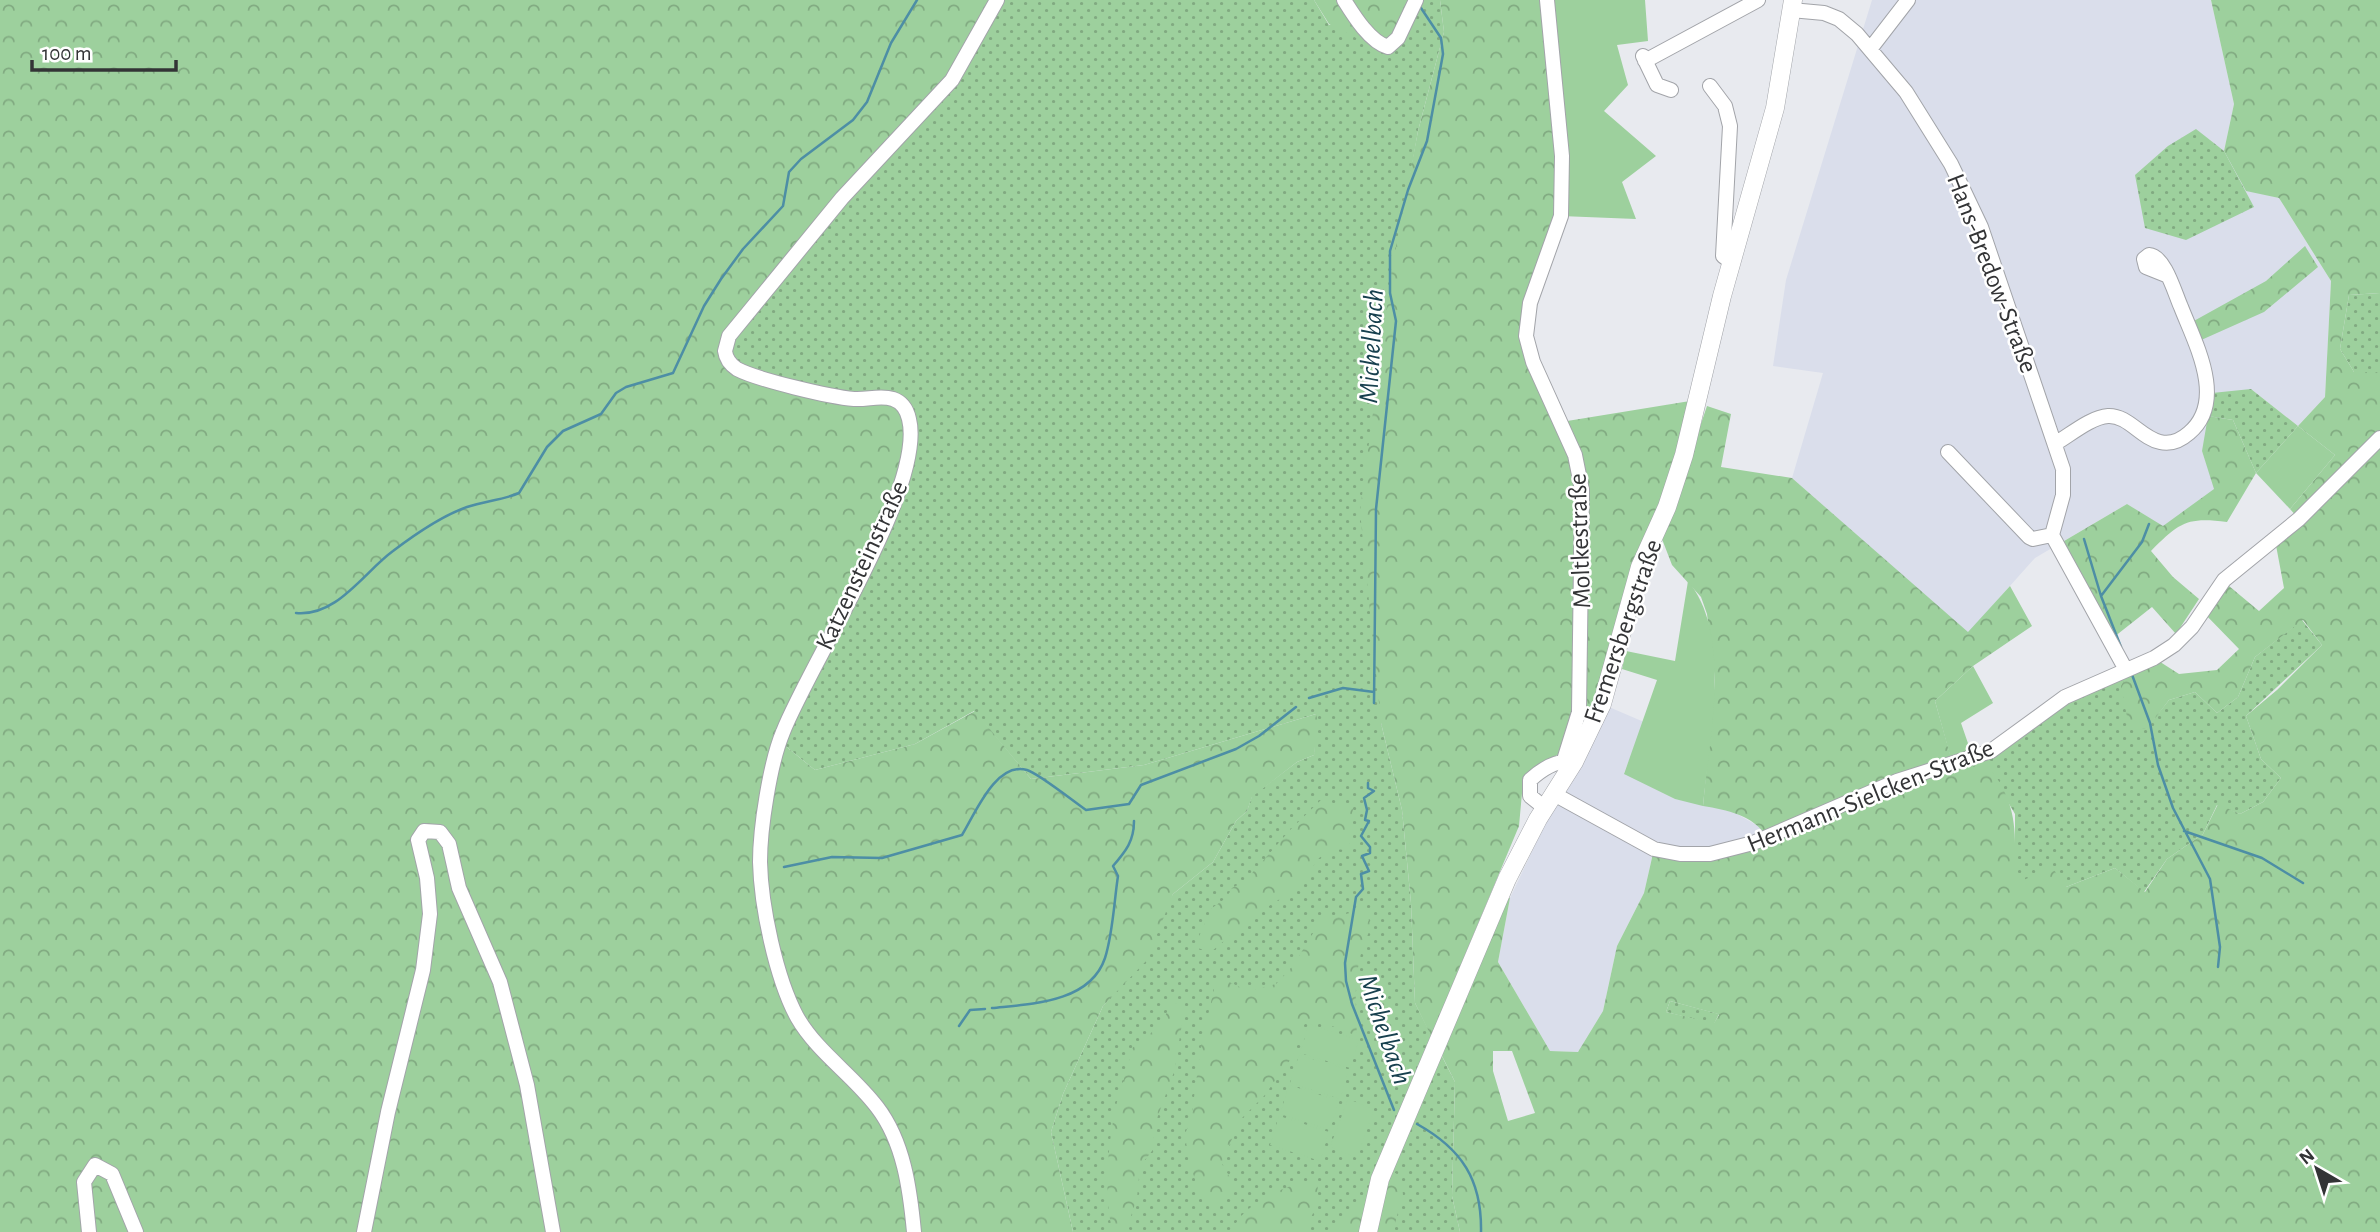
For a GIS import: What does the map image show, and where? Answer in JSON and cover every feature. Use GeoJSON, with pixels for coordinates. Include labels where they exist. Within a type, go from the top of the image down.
{"type":"FeatureCollection","features":[{"type":"Feature","properties":{"kind":"main road","name":"Fremersbergstraße"},"geometry":{"type":"LineString","coordinates":[[1368,1232],[1376,1189],[1507,879],[1602,704],[1640,567],[1674,486],[1731,262],[1775,108],[1792,5]]}},
{"type":"Feature","properties":{"kind":"street","name":"Katzensteinstraße"},"geometry":{"type":"LineString","coordinates":[[914,1232],[910,1192],[889,1126],[878,1108],[822,1049],[797,1017],[772,940],[760,861],[773,763],[783,732],[868,562],[907,463],[910,424],[903,406],[890,398],[836,396],[759,376],[737,369],[725,351],[729,336],[807,239],[952,80],[997,0]]}},
{"type":"Feature","properties":{"kind":"street"},"geometry":{"type":"LineString","coordinates":[[1345,0],[1360,23],[1381,44],[1388,47],[1398,38],[1416,0]]}},
{"type":"Feature","properties":{"kind":"street","name":"Moltkestraße"},"geometry":{"type":"LineString","coordinates":[[1547,0],[1562,156],[1561,216],[1530,303],[1526,336],[1533,362],[1575,455],[1582,490],[1579,712],[1569,761]]}},
{"type":"Feature","properties":{"kind":"street"},"geometry":{"type":"LineString","coordinates":[[1671,90],[1657,85],[1644,58],[1733,7],[1758,0]]}},
{"type":"Feature","properties":{"kind":"street"},"geometry":{"type":"LineString","coordinates":[[1871,48],[1908,0]]}},
{"type":"Feature","properties":{"kind":"street","name":"Hans-Bredow-Straße"},"geometry":{"type":"LineString","coordinates":[[1792,5],[1839,19],[1871,48],[1906,92],[1965,188],[1993,261],[2063,468],[2063,495],[2052,536]]}},
{"type":"Feature","properties":{"kind":"street"},"geometry":{"type":"LineString","coordinates":[[1710,86],[1726,106],[1730,126],[1723,256],[1731,262]]}},
{"type":"Feature","properties":{"kind":"street"},"geometry":{"type":"LineString","coordinates":[[2056,443],[2100,417],[2119,418],[2157,442],[2181,440],[2195,428],[2204,410],[2206,379],[2200,356],[2166,275]]}},
{"type":"Feature","properties":{"kind":"street","name":"Hermann-Sielcken-Straße"},"geometry":{"type":"LineString","coordinates":[[1550,801],[1654,849],[1680,854],[1724,852],[1753,843],[1925,771],[1991,751],[2065,697],[2129,669],[2174,645],[2192,626],[2224,580],[2299,519],[2380,438]]}},
{"type":"Feature","properties":{"kind":"street"},"geometry":{"type":"LineString","coordinates":[[1948,452],[2029,537],[2033,539],[2052,536],[2129,669]]}},
{"type":"Feature","properties":{"kind":"street"},"geometry":{"type":"LineString","coordinates":[[1550,801],[1530,796],[1530,780],[1540,771],[1569,761]]}},
{"type":"Feature","properties":{"kind":"street"},"geometry":{"type":"LineString","coordinates":[[364,1232],[388,1112],[423,970],[429,914],[427,878],[418,840],[424,831],[432,829],[440,832],[449,844],[459,888],[500,982],[527,1085],[553,1232]]}},
{"type":"Feature","properties":{"kind":"street"},"geometry":{"type":"LineString","coordinates":[[89,1232],[84,1182],[95,1165],[112,1174],[136,1232]]}},
{"type":"Feature","properties":{"kind":"shaded area"},"geometry":{"type":"Polygon","coordinates":[[[1872,0],[2211,0],[2234,104],[2224,151],[2246,190],[2279,198],[2331,281],[2325,397],[2298,426],[2251,389],[2202,451],[2215,489],[2163,527],[2127,504],[2035,558],[1968,633],[1792,478],[1823,373],[1773,366],[1786,280],[1872,0]]]}},
{"type":"Feature","properties":{"kind":"shaded area"},"geometry":{"type":"Polygon","coordinates":[[[1602,704],[1644,722],[1624,773],[1675,799],[1730,810],[1760,827],[1767,837],[1736,848],[1654,849],[1644,893],[1617,946],[1603,1011],[1578,1052],[1550,1051],[1498,962],[1510,898],[1602,704]]]}},
{"type":"Feature","properties":{"kind":"green space"},"geometry":{"type":"Polygon","coordinates":[[[0,0],[997,0],[965,60],[729,336],[731,364],[856,399],[897,401],[911,440],[863,560],[773,736],[815,770],[915,744],[975,711],[1031,779],[1144,765],[1316,714],[1318,723],[1314,755],[1297,762],[1252,797],[1247,811],[1236,821],[1213,862],[1173,894],[1147,960],[1103,1006],[1063,1094],[1051,1132],[1073,1232],[0,1232],[0,0]]]}},
{"type":"Feature","properties":{"kind":"green space"},"geometry":{"type":"Polygon","coordinates":[[[997,0],[1314,0],[1329,25],[1411,0],[1440,0],[1444,32],[1418,131],[1391,285],[1381,723],[1402,810],[1411,903],[1415,1003],[1455,1082],[1452,1196],[1460,1232],[1073,1232],[1051,1132],[1063,1094],[1103,1006],[1117,990],[1173,894],[1213,862],[1236,821],[1247,811],[1252,796],[1297,762],[1314,755],[1316,714],[1144,765],[1031,779],[974,711],[915,744],[815,770],[773,736],[863,560],[856,399],[737,369],[726,344],[997,0]]]}},
{"type":"Feature","properties":{"kind":"green space"},"geometry":{"type":"Polygon","coordinates":[[[1314,0],[1411,0],[1382,51],[1329,24],[1314,0]]]}},
{"type":"Feature","properties":{"kind":"green space"},"geometry":{"type":"Polygon","coordinates":[[[1440,0],[1547,0],[1561,216],[1526,320],[1561,422],[1690,401],[1660,510],[1585,732],[1561,753],[1533,769],[1523,782],[1519,826],[1431,1036],[1415,1003],[1411,903],[1402,810],[1381,723],[1360,511],[1392,268],[1418,131],[1444,32],[1440,0]]]}},
{"type":"Feature","properties":{"kind":"green space"},"geometry":{"type":"Polygon","coordinates":[[[1547,0],[1645,0],[1648,41],[1617,45],[1628,85],[1604,111],[1656,156],[1622,182],[1636,219],[1561,216],[1547,0]]]}},
{"type":"Feature","properties":{"kind":"green space"},"geometry":{"type":"Polygon","coordinates":[[[2211,0],[2380,0],[2380,293],[2349,295],[2340,349],[2354,372],[2380,372],[2380,1232],[1460,1232],[1452,1196],[1455,1082],[1442,1056],[1500,895],[1510,898],[1498,962],[1550,1051],[1578,1052],[1603,1011],[1617,946],[1644,893],[1654,849],[1680,854],[1767,837],[1747,819],[1703,806],[1715,680],[1707,614],[1701,597],[1672,565],[1662,539],[1707,406],[1731,414],[1721,467],[1792,478],[1968,632],[2010,586],[2032,626],[1973,666],[1935,701],[1952,761],[1980,755],[1993,772],[2009,802],[2014,830],[2015,884],[2052,867],[2066,887],[2115,868],[2145,892],[2167,859],[2203,834],[2218,804],[2240,814],[2263,802],[2281,778],[2261,759],[2246,716],[2277,690],[2322,645],[2303,620],[2255,657],[2238,697],[2217,713],[2195,692],[2169,700],[2147,729],[2129,727],[2121,686],[2129,671],[2154,658],[2179,674],[2217,670],[2239,649],[2203,612],[2229,586],[2259,611],[2284,588],[2275,540],[2299,519],[2290,509],[2335,455],[2298,426],[2325,397],[2331,281],[2279,198],[2246,191],[2224,151],[2234,104],[2211,0]],[[1670,1001],[1666,1012],[1714,1023],[1719,1015],[1718,1014],[1670,1001]],[[1493,1051],[1493,1071],[1508,1121],[1535,1113],[1512,1051],[1493,1051]]]}},
{"type":"Feature","properties":{"kind":"green space"},"geometry":{"type":"Polygon","coordinates":[[[2196,129],[2224,151],[2254,207],[2186,240],[2145,228],[2135,175],[2168,146],[2196,129]]]}},
{"type":"Feature","properties":{"kind":"green space"},"geometry":{"type":"Polygon","coordinates":[[[2305,246],[2318,267],[2264,312],[2199,341],[2192,322],[2266,281],[2305,246]]]}},
{"type":"Feature","properties":{"kind":"green space"},"geometry":{"type":"Polygon","coordinates":[[[2380,293],[2380,372],[2354,372],[2340,349],[2349,295],[2380,293]]]}},
{"type":"Feature","properties":{"kind":"green space"},"geometry":{"type":"Polygon","coordinates":[[[2251,389],[2298,426],[2256,473],[2233,420],[2208,416],[2212,393],[2251,389]]]}},
{"type":"Feature","properties":{"kind":"green space"},"geometry":{"type":"Polygon","coordinates":[[[2208,416],[2233,420],[2256,473],[2227,522],[2202,520],[2185,524],[2169,534],[2151,551],[2173,577],[2199,599],[2176,634],[2152,607],[2114,637],[2059,544],[2127,504],[2163,526],[2214,489],[2202,451],[2208,416]]]}},
{"type":"Feature","properties":{"kind":"green space"},"geometry":{"type":"Polygon","coordinates":[[[2298,426],[2335,455],[2290,509],[2256,473],[2298,426]]]}},
{"type":"Feature","properties":{"kind":"green space"},"geometry":{"type":"Polygon","coordinates":[[[1688,581],[1702,603],[1710,630],[1714,659],[1713,720],[1703,806],[1675,799],[1624,774],[1657,680],[1622,669],[1626,651],[1675,661],[1688,581]]]}},
{"type":"Feature","properties":{"kind":"green space"},"geometry":{"type":"Polygon","coordinates":[[[2302,620],[2322,645],[2246,716],[2261,759],[2281,778],[2263,802],[2240,814],[2217,805],[2203,834],[2167,859],[2144,892],[2115,868],[2066,887],[2015,885],[2015,814],[1980,755],[2049,707],[2126,670],[2146,729],[2169,700],[2195,692],[2217,713],[2238,697],[2255,657],[2302,620]]]}},
{"type":"Feature","properties":{"kind":"green space"},"geometry":{"type":"Polygon","coordinates":[[[1973,666],[1993,703],[1961,723],[1971,752],[1951,759],[1935,701],[1973,666]]]}},
{"type":"Feature","properties":{"kind":"green space"},"geometry":{"type":"Polygon","coordinates":[[[1321,800],[1353,808],[1349,850],[1333,849],[1319,858],[1299,887],[1253,916],[1211,952],[1194,947],[1212,908],[1226,898],[1232,888],[1245,881],[1321,800]]]}},
{"type":"Feature","properties":{"kind":"green space"},"geometry":{"type":"Polygon","coordinates":[[[1366,909],[1371,928],[1358,967],[1357,1036],[1306,1020],[1293,1056],[1264,1096],[1239,1121],[1222,1164],[1235,1186],[1215,1207],[1203,1202],[1189,1162],[1185,1135],[1192,1112],[1201,1046],[1217,976],[1248,991],[1276,984],[1293,966],[1321,920],[1366,909]]]}},
{"type":"Feature","properties":{"kind":"green space"},"geometry":{"type":"Polygon","coordinates":[[[1670,1001],[1719,1014],[1714,1024],[1666,1012],[1670,1001]]]}},
{"type":"Feature","properties":{"kind":"green space"},"geometry":{"type":"Polygon","coordinates":[[[1171,1002],[1185,1006],[1174,1072],[1155,1124],[1152,1151],[1140,1166],[1137,1198],[1128,1225],[1130,1232],[1113,1232],[1107,1181],[1116,1106],[1131,1049],[1162,1024],[1171,1002]]]}},
{"type":"Feature","properties":{"kind":"green space"},"geometry":{"type":"Polygon","coordinates":[[[1309,1024],[1359,1040],[1350,1068],[1300,1053],[1309,1024]]]}},
{"type":"Feature","properties":{"kind":"green space"},"geometry":{"type":"Polygon","coordinates":[[[1299,1055],[1349,1070],[1340,1099],[1290,1083],[1299,1055]]]}},
{"type":"Feature","properties":{"kind":"green space"},"geometry":{"type":"Polygon","coordinates":[[[1289,1085],[1339,1101],[1330,1130],[1280,1114],[1289,1085]]]}},
{"type":"Feature","properties":{"kind":"green space"},"geometry":{"type":"Polygon","coordinates":[[[1348,1099],[1374,1109],[1357,1158],[1330,1147],[1348,1099]]]}},
{"type":"Feature","properties":{"kind":"green space"},"geometry":{"type":"Polygon","coordinates":[[[1279,1116],[1329,1132],[1320,1161],[1270,1145],[1279,1116]]]}},
{"type":"Feature","properties":{"kind":"green space"},"geometry":{"type":"Polygon","coordinates":[[[1389,1170],[1397,1174],[1403,1194],[1394,1227],[1396,1232],[1373,1232],[1389,1170]]]}},
{"type":"Feature","properties":{"kind":"green space"},"geometry":{"type":"Polygon","coordinates":[[[1318,1179],[1317,1205],[1304,1232],[1232,1232],[1245,1212],[1268,1196],[1318,1179]]]}},
{"type":"Feature","properties":{"kind":"green space"},"geometry":{"type":"Polygon","coordinates":[[[1376,1189],[1368,1232],[1337,1232],[1343,1218],[1376,1189]]]}},
{"type":"Feature","properties":{"kind":"waterway"},"geometry":{"type":"LineString","coordinates":[[296,613],[311,612],[337,601],[393,551],[447,515],[519,493],[547,447],[563,431],[601,414],[616,393],[626,387],[673,373],[704,306],[721,279],[743,249],[783,206],[789,172],[801,159],[853,120],[867,102],[891,43],[917,0]]}},
{"type":"Feature","properties":{"kind":"waterway","name":"Michelbach"},"geometry":{"type":"LineString","coordinates":[[1374,703],[1376,509],[1396,321],[1390,293],[1390,251],[1408,190],[1427,141],[1443,54],[1441,38],[1419,5]]}},
{"type":"Feature","properties":{"kind":"waterway"},"geometry":{"type":"LineString","coordinates":[[2101,596],[2142,542],[2149,524]]}},
{"type":"Feature","properties":{"kind":"waterway"},"geometry":{"type":"LineString","coordinates":[[2084,539],[2101,596],[2121,647]]}},
{"type":"Feature","properties":{"kind":"waterway"},"geometry":{"type":"LineString","coordinates":[[2131,672],[2150,723],[2158,765],[2173,808],[2210,879],[2220,947],[2218,967]]}},
{"type":"Feature","properties":{"kind":"waterway"},"geometry":{"type":"LineString","coordinates":[[1309,698],[1343,688],[1374,692]]}},
{"type":"Feature","properties":{"kind":"waterway"},"geometry":{"type":"LineString","coordinates":[[784,867],[832,857],[882,858],[962,835],[996,781],[1016,769],[1032,772],[1086,810],[1129,804],[1141,785],[1236,749],[1259,736],[1296,707]]}},
{"type":"Feature","properties":{"kind":"waterway","name":"Michelbach"},"geometry":{"type":"LineString","coordinates":[[1368,783],[1368,788],[1374,791],[1364,798],[1367,810],[1365,820],[1369,821],[1361,836],[1370,847],[1370,853],[1362,856],[1369,871],[1361,874],[1363,889],[1356,897],[1345,963],[1346,981],[1352,1004],[1394,1110]]}},
{"type":"Feature","properties":{"kind":"waterway"},"geometry":{"type":"LineString","coordinates":[[992,1008],[1024,1005],[1073,993],[1097,973],[1105,958],[1112,928],[1118,876],[1113,866],[1128,845],[1133,834],[1134,821]]}},
{"type":"Feature","properties":{"kind":"waterway"},"geometry":{"type":"LineString","coordinates":[[2184,831],[2262,858],[2303,883]]}},
{"type":"Feature","properties":{"kind":"waterway"},"geometry":{"type":"LineString","coordinates":[[959,1026],[970,1010],[985,1009]]}},
{"type":"Feature","properties":{"kind":"waterway","name":"Michelbach"},"geometry":{"type":"LineString","coordinates":[[1417,1124],[1446,1144],[1466,1168],[1478,1197],[1481,1232]]}}]}
